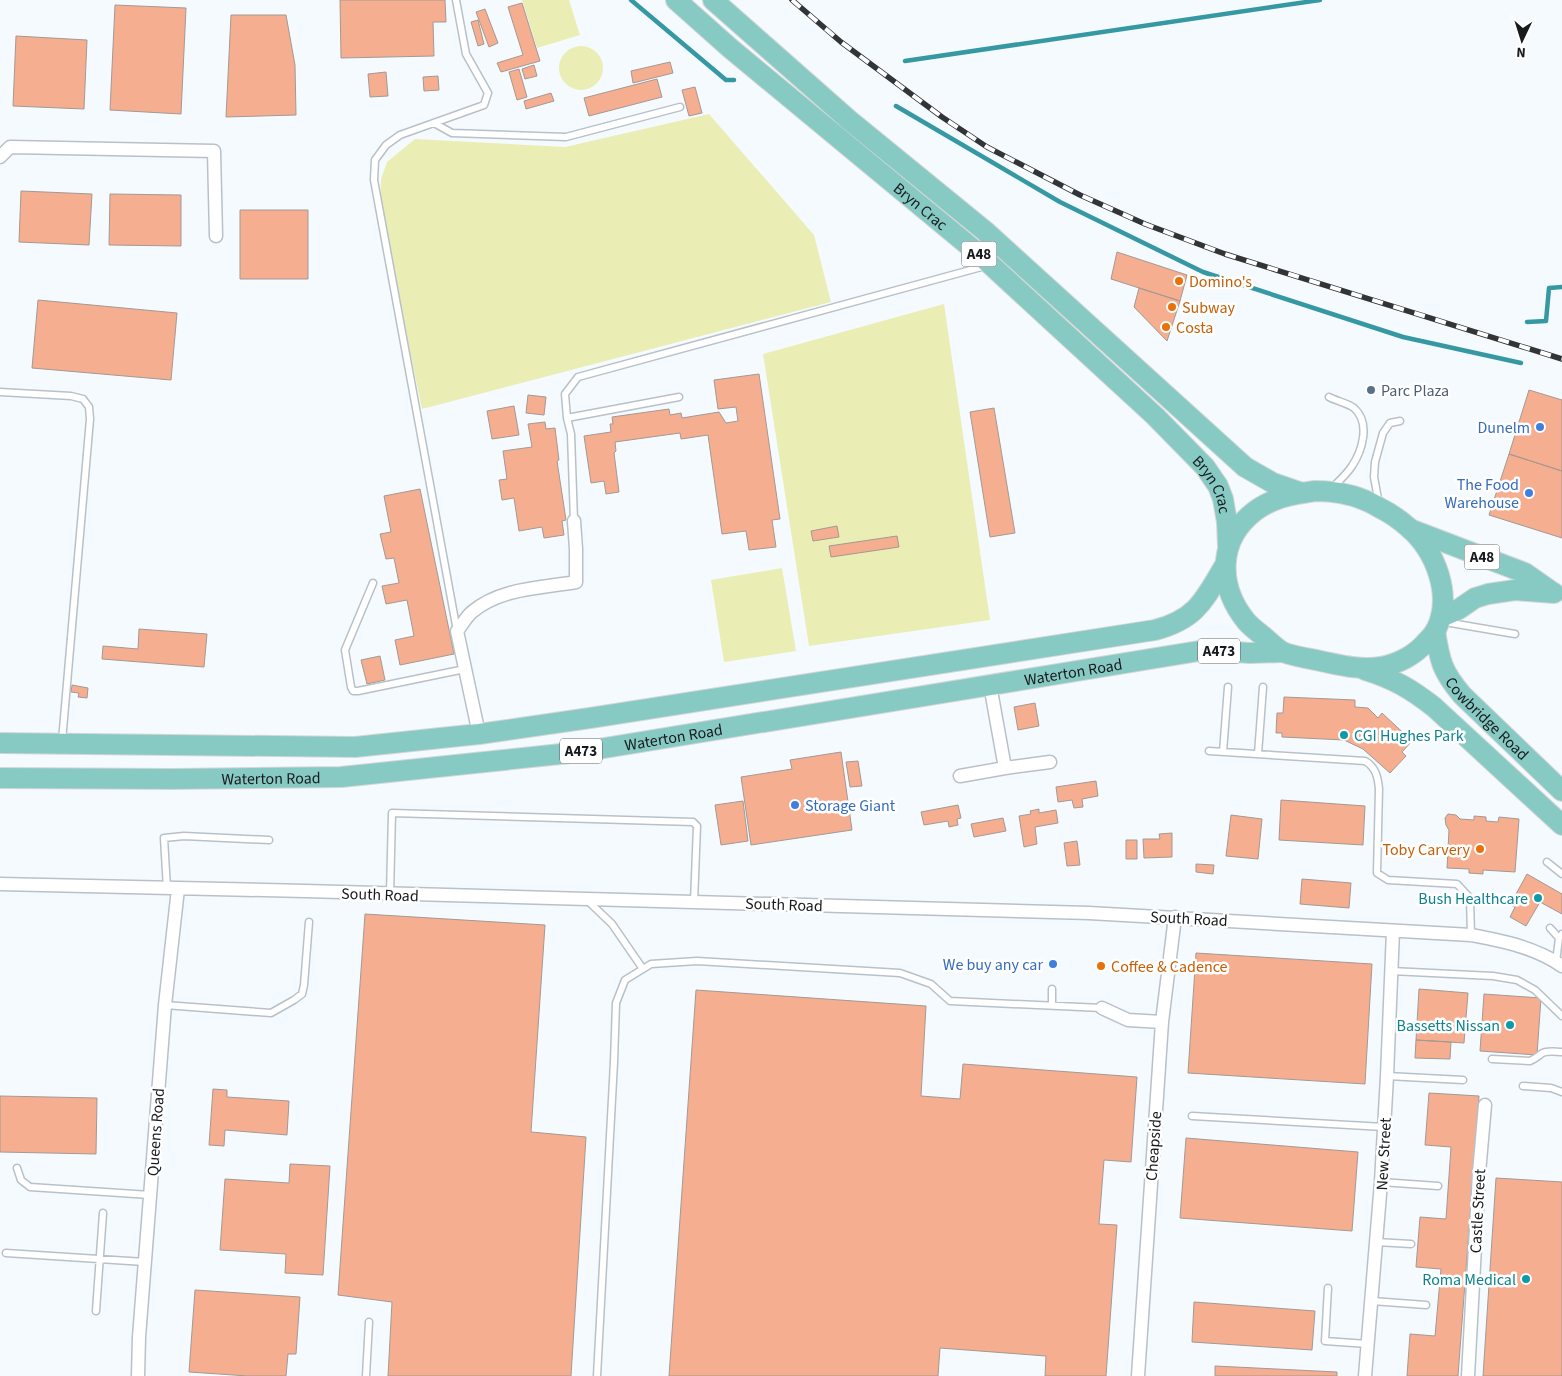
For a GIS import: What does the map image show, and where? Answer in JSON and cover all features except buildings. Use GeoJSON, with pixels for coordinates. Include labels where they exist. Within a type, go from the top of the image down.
{"type":"FeatureCollection","features":[{"type":"Feature","properties":{"kind":"main road","name":"Bryn Crac"},"geometry":{"type":"LineString","coordinates":[[676,0],[730,48],[991,264],[1155,416],[1205,467],[1218,486],[1227,522],[1226,556]]}},
{"type":"Feature","properties":{"kind":"main road","name":"Bryn Crac"},"geometry":{"type":"LineString","coordinates":[[713,0],[849,120],[985,231],[1246,467],[1273,483],[1302,493]]}},
{"type":"Feature","properties":{"kind":"main road","name":"A48"},"geometry":{"type":"LineString","coordinates":[[1328,491],[1351,496],[1379,507],[1409,528],[1525,573],[1557,593],[1515,590],[1475,598],[1439,623],[1412,655],[1382,666],[1359,668],[1282,652],[1247,622],[1232,599],[1226,582],[1226,556],[1244,520],[1256,510],[1272,501],[1287,496],[1328,491]]}},
{"type":"Feature","properties":{"kind":"main road","name":"A48"},"geometry":{"type":"LineString","coordinates":[[1409,528],[1430,555],[1439,574],[1443,590],[1439,623]]}},
{"type":"Feature","properties":{"kind":"main road","name":"Waterton Road"},"geometry":{"type":"LineString","coordinates":[[0,743],[356,747],[479,734],[590,718],[1155,630],[1182,620],[1202,603],[1226,556]]}},
{"type":"Feature","properties":{"kind":"main road","name":"Cowbridge Road"},"geometry":{"type":"LineString","coordinates":[[1439,623],[1441,664],[1448,678],[1462,695],[1562,791]]}},
{"type":"Feature","properties":{"kind":"main road","name":"Waterton Road"},"geometry":{"type":"LineString","coordinates":[[0,778],[341,777],[580,752],[1205,650],[1250,653],[1282,652]]}},
{"type":"Feature","properties":{"kind":"main road","name":"Cowbridge Road"},"geometry":{"type":"LineString","coordinates":[[1359,668],[1387,677],[1416,693],[1434,707],[1562,825]]}},
{"type":"Feature","properties":{"kind":"street"},"geometry":{"type":"LineString","coordinates":[[0,157],[10,147],[214,151],[216,236]]}},
{"type":"Feature","properties":{"kind":"street"},"geometry":{"type":"LineString","coordinates":[[479,734],[457,631],[472,613],[493,599],[527,589],[576,582],[574,521]]}},
{"type":"Feature","properties":{"kind":"street"},"geometry":{"type":"LineString","coordinates":[[990,685],[1005,768]]}},
{"type":"Feature","properties":{"kind":"street"},"geometry":{"type":"LineString","coordinates":[[960,776],[1050,762]]}},
{"type":"Feature","properties":{"kind":"street","name":"South Road"},"geometry":{"type":"LineString","coordinates":[[0,884],[1089,913],[1175,917],[1471,935],[1516,944],[1559,964]]}},
{"type":"Feature","properties":{"kind":"street","name":"Queens Road"},"geometry":{"type":"LineString","coordinates":[[138,1376],[139,1337],[165,1005],[172,889]]}},
{"type":"Feature","properties":{"kind":"street","name":"Cheapside"},"geometry":{"type":"LineString","coordinates":[[1138,1376],[1162,1022],[1175,917]]}},
{"type":"Feature","properties":{"kind":"street","name":"New Street"},"geometry":{"type":"LineString","coordinates":[[1365,1376],[1381,1182],[1393,931]]}},
{"type":"Feature","properties":{"kind":"street"},"geometry":{"type":"LineString","coordinates":[[1102,1008],[1128,1020],[1162,1022]]}},
{"type":"Feature","properties":{"kind":"street","name":"Castle Street"},"geometry":{"type":"LineString","coordinates":[[1468,1376],[1479,1172],[1485,1106]]}},
{"type":"Feature","properties":{"kind":"lane"},"geometry":{"type":"LineString","coordinates":[[456,0],[466,54],[488,93],[484,105],[400,135],[386,145],[375,160],[374,180],[457,631]]}},
{"type":"Feature","properties":{"kind":"lane"},"geometry":{"type":"LineString","coordinates":[[434,123],[452,133],[566,137],[680,108]]}},
{"type":"Feature","properties":{"kind":"lane"},"geometry":{"type":"LineString","coordinates":[[574,521],[570,434],[565,394],[578,377],[991,264]]}},
{"type":"Feature","properties":{"kind":"lane"},"geometry":{"type":"LineString","coordinates":[[0,392],[70,396],[83,399],[89,407],[89,429],[61,743]]}},
{"type":"Feature","properties":{"kind":"lane"},"geometry":{"type":"LineString","coordinates":[[567,418],[679,398]]}},
{"type":"Feature","properties":{"kind":"lane"},"geometry":{"type":"LineString","coordinates":[[1328,491],[1352,467],[1363,438],[1360,417],[1354,408],[1329,398]]}},
{"type":"Feature","properties":{"kind":"lane"},"geometry":{"type":"LineString","coordinates":[[1379,507],[1374,477],[1383,433],[1390,424],[1400,421]]}},
{"type":"Feature","properties":{"kind":"lane"},"geometry":{"type":"LineString","coordinates":[[373,583],[345,650],[353,691],[465,669]]}},
{"type":"Feature","properties":{"kind":"lane"},"geometry":{"type":"LineString","coordinates":[[1439,623],[1515,634]]}},
{"type":"Feature","properties":{"kind":"lane"},"geometry":{"type":"LineString","coordinates":[[1223,752],[1228,687]]}},
{"type":"Feature","properties":{"kind":"lane"},"geometry":{"type":"LineString","coordinates":[[1258,754],[1263,687]]}},
{"type":"Feature","properties":{"kind":"lane"},"geometry":{"type":"LineString","coordinates":[[1209,751],[1365,761],[1370,764],[1378,776],[1379,789],[1377,873],[1388,880],[1456,884],[1470,898],[1471,935]]}},
{"type":"Feature","properties":{"kind":"lane"},"geometry":{"type":"LineString","coordinates":[[390,894],[392,812],[693,822],[697,826],[694,902]]}},
{"type":"Feature","properties":{"kind":"lane"},"geometry":{"type":"LineString","coordinates":[[172,889],[164,838],[184,836],[269,840]]}},
{"type":"Feature","properties":{"kind":"lane"},"geometry":{"type":"LineString","coordinates":[[1547,862],[1562,874]]}},
{"type":"Feature","properties":{"kind":"lane"},"geometry":{"type":"LineString","coordinates":[[586,899],[612,924],[643,968]]}},
{"type":"Feature","properties":{"kind":"lane"},"geometry":{"type":"LineString","coordinates":[[165,1005],[271,1012],[294,1000],[302,994],[304,985],[308,922]]}},
{"type":"Feature","properties":{"kind":"lane"},"geometry":{"type":"LineString","coordinates":[[1550,928],[1561,936],[1559,964]]}},
{"type":"Feature","properties":{"kind":"lane"},"geometry":{"type":"LineString","coordinates":[[597,1376],[616,1002],[625,980],[651,964],[697,961],[900,973],[931,984],[950,1001],[1102,1008]]}},
{"type":"Feature","properties":{"kind":"lane"},"geometry":{"type":"LineString","coordinates":[[1391,971],[1493,976],[1517,980],[1535,990],[1562,1016]]}},
{"type":"Feature","properties":{"kind":"lane"},"geometry":{"type":"LineString","coordinates":[[1052,989],[1052,1006]]}},
{"type":"Feature","properties":{"kind":"lane"},"geometry":{"type":"LineString","coordinates":[[1492,1059],[1530,1061],[1536,1059],[1541,1053],[1562,1052]]}},
{"type":"Feature","properties":{"kind":"lane"},"geometry":{"type":"LineString","coordinates":[[1387,1076],[1464,1080]]}},
{"type":"Feature","properties":{"kind":"lane"},"geometry":{"type":"LineString","coordinates":[[1522,1086],[1551,1088],[1562,1092]]}},
{"type":"Feature","properties":{"kind":"lane"},"geometry":{"type":"LineString","coordinates":[[1192,1116],[1384,1127]]}},
{"type":"Feature","properties":{"kind":"lane"},"geometry":{"type":"LineString","coordinates":[[17,1168],[21,1180],[30,1187],[150,1195]]}},
{"type":"Feature","properties":{"kind":"lane"},"geometry":{"type":"LineString","coordinates":[[1381,1182],[1438,1186]]}},
{"type":"Feature","properties":{"kind":"lane"},"geometry":{"type":"LineString","coordinates":[[96,1310],[103,1213]]}},
{"type":"Feature","properties":{"kind":"lane"},"geometry":{"type":"LineString","coordinates":[[1376,1242],[1411,1244]]}},
{"type":"Feature","properties":{"kind":"lane"},"geometry":{"type":"LineString","coordinates":[[6,1253],[145,1262]]}},
{"type":"Feature","properties":{"kind":"lane"},"geometry":{"type":"LineString","coordinates":[[1328,1288],[1325,1341],[1368,1344]]}},
{"type":"Feature","properties":{"kind":"lane"},"geometry":{"type":"LineString","coordinates":[[1372,1301],[1426,1305]]}},
{"type":"Feature","properties":{"kind":"lane"},"geometry":{"type":"LineString","coordinates":[[366,1376],[369,1322]]}},
{"type":"Feature","properties":{"kind":"green space"},"geometry":{"type":"Polygon","coordinates":[[[522,0],[569,0],[580,35],[537,48],[522,0]]]}},
{"type":"Feature","properties":{"kind":"green space"},"geometry":{"type":"Polygon","coordinates":[[[585,46],[597,52],[602,59],[602,77],[597,84],[590,89],[577,90],[569,87],[562,80],[559,64],[562,56],[569,49],[585,46]]]}},
{"type":"Feature","properties":{"kind":"green space"},"geometry":{"type":"Polygon","coordinates":[[[709,114],[814,235],[831,302],[422,409],[380,209],[381,179],[387,162],[415,139],[565,147],[709,114]]]}},
{"type":"Feature","properties":{"kind":"green space"},"geometry":{"type":"Polygon","coordinates":[[[944,304],[990,620],[809,646],[763,354],[944,304]]]}},
{"type":"Feature","properties":{"kind":"green space"},"geometry":{"type":"Polygon","coordinates":[[[782,568],[796,651],[724,662],[711,580],[782,568]]]}},
{"type":"Feature","properties":{"kind":"waterway"},"geometry":{"type":"LineString","coordinates":[[631,0],[726,80],[734,80]]}},
{"type":"Feature","properties":{"kind":"waterway"},"geometry":{"type":"LineString","coordinates":[[905,61],[1320,0]]}},
{"type":"Feature","properties":{"kind":"waterway"},"geometry":{"type":"LineString","coordinates":[[896,106],[1060,202],[1203,272],[1403,337],[1521,363]]}},
{"type":"Feature","properties":{"kind":"waterway"},"geometry":{"type":"LineString","coordinates":[[1527,322],[1546,321],[1549,288],[1562,287]]}},
{"type":"Feature","properties":{"kind":"railway"},"geometry":{"type":"LineString","coordinates":[[792,0],[841,42],[942,117],[987,147],[1080,195],[1145,224],[1225,254],[1562,359]]}},
{"type":"Feature","properties":{"kind":"place","name":"Domino's"},"geometry":{"type":"Point","coordinates":[1179,281]}},
{"type":"Feature","properties":{"kind":"place","name":"Subway"},"geometry":{"type":"Point","coordinates":[1172,307]}},
{"type":"Feature","properties":{"kind":"place","name":"Costa"},"geometry":{"type":"Point","coordinates":[1166,327]}},
{"type":"Feature","properties":{"kind":"place","name":"Parc Plaza"},"geometry":{"type":"Point","coordinates":[1371,390]}},
{"type":"Feature","properties":{"kind":"place","name":"Dunelm"},"geometry":{"type":"Point","coordinates":[1540,427]}},
{"type":"Feature","properties":{"kind":"place","name":"The Food Warehouse"},"geometry":{"type":"Point","coordinates":[1529,493]}},
{"type":"Feature","properties":{"kind":"place","name":"CGI Hughes Park"},"geometry":{"type":"Point","coordinates":[1344,735]}},
{"type":"Feature","properties":{"kind":"place","name":"Storage Giant"},"geometry":{"type":"Point","coordinates":[795,805]}},
{"type":"Feature","properties":{"kind":"place","name":"Toby Carvery"},"geometry":{"type":"Point","coordinates":[1480,849]}},
{"type":"Feature","properties":{"kind":"place","name":"Bush Healthcare"},"geometry":{"type":"Point","coordinates":[1538,898]}},
{"type":"Feature","properties":{"kind":"place","name":"We buy any car"},"geometry":{"type":"Point","coordinates":[1053,964]}},
{"type":"Feature","properties":{"kind":"place","name":"Coffee & Cadence"},"geometry":{"type":"Point","coordinates":[1101,966]}},
{"type":"Feature","properties":{"kind":"place","name":"Bassetts Nissan"},"geometry":{"type":"Point","coordinates":[1510,1025]}},
{"type":"Feature","properties":{"kind":"place","name":"Roma Medical"},"geometry":{"type":"Point","coordinates":[1526,1279]}}]}
